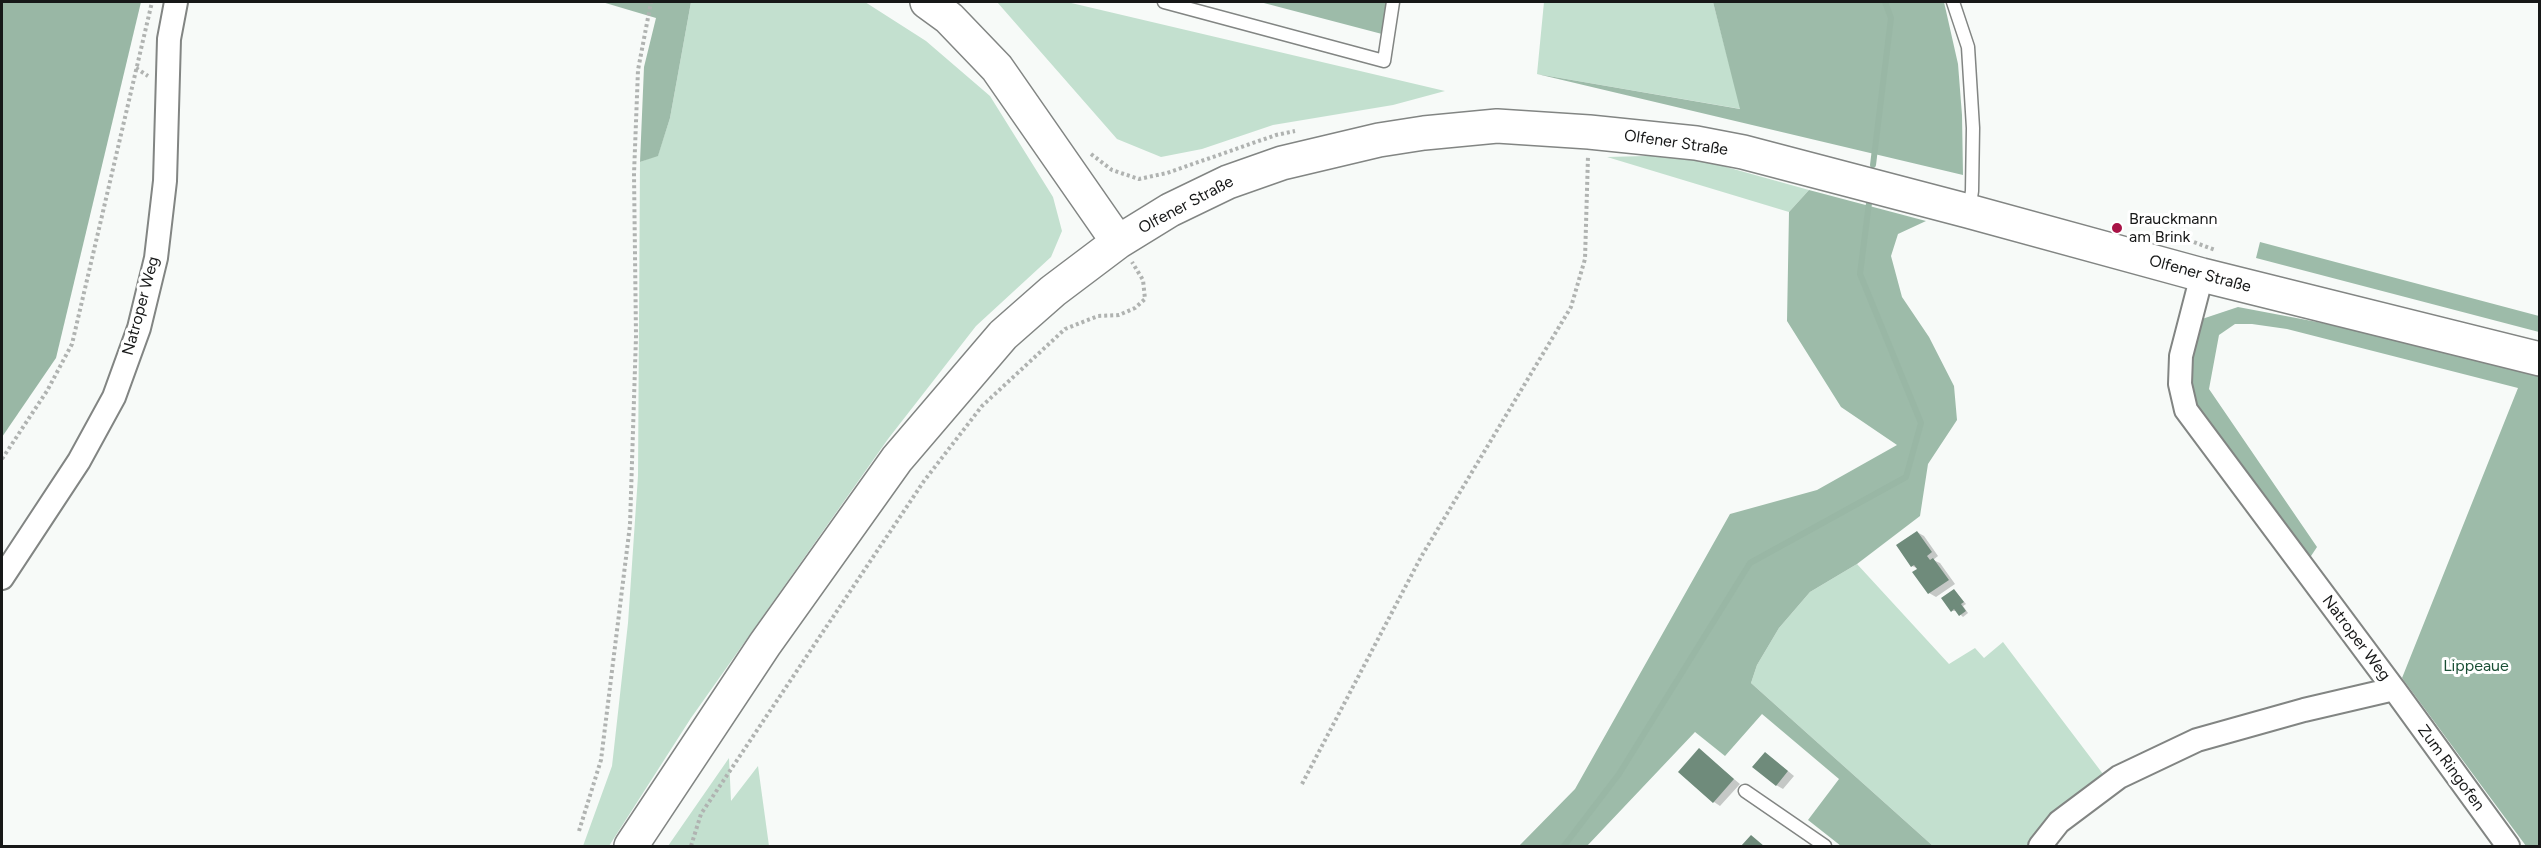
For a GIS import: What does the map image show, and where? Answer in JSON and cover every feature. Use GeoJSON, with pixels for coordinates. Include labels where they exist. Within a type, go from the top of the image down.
{"type":"FeatureCollection","features":[{"type":"Feature","properties":{"kind":"main road"},"geometry":{"type":"LineString","coordinates":[[927,2],[948,18],[997,68],[1118,242]]}},
{"type":"Feature","properties":{"kind":"main road","name":"Olfener Straße"},"geometry":{"type":"LineString","coordinates":[[631,846],[765,644],[897,459],[1003,335],[1053,291],[1118,242],[1170,210],[1228,182],[1282,163],[1424,133],[1497,126],[1589,132],[1696,143],[1743,152],[2202,275],[2540,359]]}},
{"type":"Feature","properties":{"kind":"street","name":"Natroper Weg"},"geometry":{"type":"LineString","coordinates":[[2,578],[79,461],[114,398],[139,328],[156,258],[165,181],[169,39],[176,2]]}},
{"type":"Feature","properties":{"kind":"street","name":"Natroper Weg"},"geometry":{"type":"LineString","coordinates":[[2040,846],[2059,822],[2119,777],[2197,740],[2304,710],[2394,689],[2186,410],[2180,384],[2181,356],[2202,275]]}},
{"type":"Feature","properties":{"kind":"street","name":"Zum Ringofen"},"geometry":{"type":"LineString","coordinates":[[2394,689],[2508,846]]}},
{"type":"Feature","properties":{"kind":"lane"},"geometry":{"type":"LineString","coordinates":[[1164,2],[1384,61],[1393,2]]}},
{"type":"Feature","properties":{"kind":"lane"},"geometry":{"type":"LineString","coordinates":[[1953,2],[1968,47],[1973,128],[1972,191],[1968,211]]}},
{"type":"Feature","properties":{"kind":"lane"},"geometry":{"type":"LineString","coordinates":[[1745,791],[1825,846]]}},
{"type":"Feature","properties":{"kind":"path"},"geometry":{"type":"LineString","coordinates":[[2,459],[47,391],[72,344],[152,2]]}},
{"type":"Feature","properties":{"kind":"path"},"geometry":{"type":"LineString","coordinates":[[579,831],[601,760],[630,525],[636,336],[634,174],[638,70],[651,2]]}},
{"type":"Feature","properties":{"kind":"path"},"geometry":{"type":"LineString","coordinates":[[1302,784],[1421,557],[1571,307],[1585,259],[1589,132]]}},
{"type":"Feature","properties":{"kind":"path"},"geometry":{"type":"LineString","coordinates":[[691,846],[701,814],[924,480],[982,406],[1065,329],[1098,316],[1119,315],[1135,308],[1145,299],[1143,280],[1118,242]]}},
{"type":"Feature","properties":{"kind":"shaded area"},"geometry":{"type":"Polygon","coordinates":[[[2,2],[141,2],[56,358],[2,437],[2,2]]]}},
{"type":"Feature","properties":{"kind":"shaded area"},"geometry":{"type":"Polygon","coordinates":[[[691,2],[865,2],[926,41],[990,96],[1053,197],[1062,231],[1051,257],[976,326],[888,439],[691,718],[609,846],[583,846],[612,766],[628,623],[638,476],[640,162],[658,155],[670,118],[691,2]]]}},
{"type":"Feature","properties":{"kind":"shaded area"},"geometry":{"type":"Polygon","coordinates":[[[997,2],[1067,2],[1445,91],[1393,105],[1273,125],[1202,149],[1161,157],[1117,139],[997,2]]]}},
{"type":"Feature","properties":{"kind":"shaded area"},"geometry":{"type":"Polygon","coordinates":[[[1544,2],[1713,2],[1741,109],[1537,74],[1544,2]]]}},
{"type":"Feature","properties":{"kind":"shaded area"},"geometry":{"type":"Polygon","coordinates":[[[1683,155],[1809,190],[1789,212],[1607,157],[1683,155]]]}},
{"type":"Feature","properties":{"kind":"shaded area"},"geometry":{"type":"Polygon","coordinates":[[[1857,564],[1949,664],[1975,648],[1984,658],[2003,642],[2103,774],[2050,817],[2027,846],[1933,846],[1751,683],[1757,665],[1779,628],[1810,592],[1857,564]]]}},
{"type":"Feature","properties":{"kind":"shaded area"},"geometry":{"type":"Polygon","coordinates":[[[729,758],[731,801],[758,766],[769,846],[668,846],[729,758]]]}},
{"type":"Feature","properties":{"kind":"green space"},"geometry":{"type":"Polygon","coordinates":[[[602,2],[691,2],[670,118],[658,156],[640,162],[644,67],[656,18],[602,2]]]}},
{"type":"Feature","properties":{"kind":"green space"},"geometry":{"type":"Polygon","coordinates":[[[1260,2],[1387,2],[1382,34],[1260,2]]]}},
{"type":"Feature","properties":{"kind":"green space"},"geometry":{"type":"Polygon","coordinates":[[[1713,2],[1944,2],[1958,64],[1963,175],[1537,74],[1740,109],[1713,2]]]}},
{"type":"Feature","properties":{"kind":"green space"},"geometry":{"type":"Polygon","coordinates":[[[1809,190],[1926,221],[1898,234],[1891,256],[1902,297],[1929,337],[1954,386],[1957,420],[1928,464],[1920,516],[1857,564],[1810,592],[1779,628],[1757,665],[1751,683],[1933,846],[1841,846],[1808,820],[1839,779],[1762,714],[1725,756],[1695,732],[1587,846],[1519,846],[1575,789],[1730,514],[1817,490],[1897,445],[1841,407],[1787,321],[1789,212],[1809,190]]]}},
{"type":"Feature","properties":{"kind":"green space"},"geometry":{"type":"Polygon","coordinates":[[[2260,242],[2539,316],[2539,332],[2256,258],[2260,242]]]}},
{"type":"Feature","properties":{"kind":"green space","name":"Lippeaue"},"geometry":{"type":"Polygon","coordinates":[[[2238,307],[2349,328],[2526,373],[2539,359],[2539,846],[2526,846],[2402,678],[2518,388],[2287,329],[2235,324],[2219,335],[2209,389],[2317,547],[2307,562],[2195,410],[2190,387],[2190,362],[2199,320],[2238,307]]]}},
{"type":"Feature","properties":{"kind":"building"},"geometry":{"type":"Polygon","coordinates":[[[1917,531],[1932,552],[1927,556],[1930,560],[1933,558],[1949,580],[1928,594],[1912,572],[1917,569],[1914,565],[1911,567],[1896,545],[1917,531]]]}},
{"type":"Feature","properties":{"kind":"building"},"geometry":{"type":"Polygon","coordinates":[[[1954,589],[1964,602],[1961,604],[1966,611],[1959,616],[1954,609],[1951,612],[1941,598],[1954,589]]]}},
{"type":"Feature","properties":{"kind":"building"},"geometry":{"type":"Polygon","coordinates":[[[1699,748],[1734,779],[1713,803],[1678,772],[1699,748]]]}},
{"type":"Feature","properties":{"kind":"building"},"geometry":{"type":"Polygon","coordinates":[[[1765,752],[1788,771],[1776,786],[1752,767],[1765,752]]]}},
{"type":"Feature","properties":{"kind":"building"},"geometry":{"type":"Polygon","coordinates":[[[1751,835],[1764,846],[1741,846],[1751,835]]]}},
{"type":"Feature","properties":{"kind":"waterway"},"geometry":{"type":"LineString","coordinates":[[1873,165],[1891,18],[1885,2]]}},
{"type":"Feature","properties":{"kind":"waterway"},"geometry":{"type":"LineString","coordinates":[[1564,846],[1619,774],[1750,563],[1906,477],[1921,423],[1860,274],[1869,203]]}},
{"type":"Feature","properties":{"kind":"place","name":"Brauckmann am Brink"},"geometry":{"type":"Point","coordinates":[2117,228]}}]}
